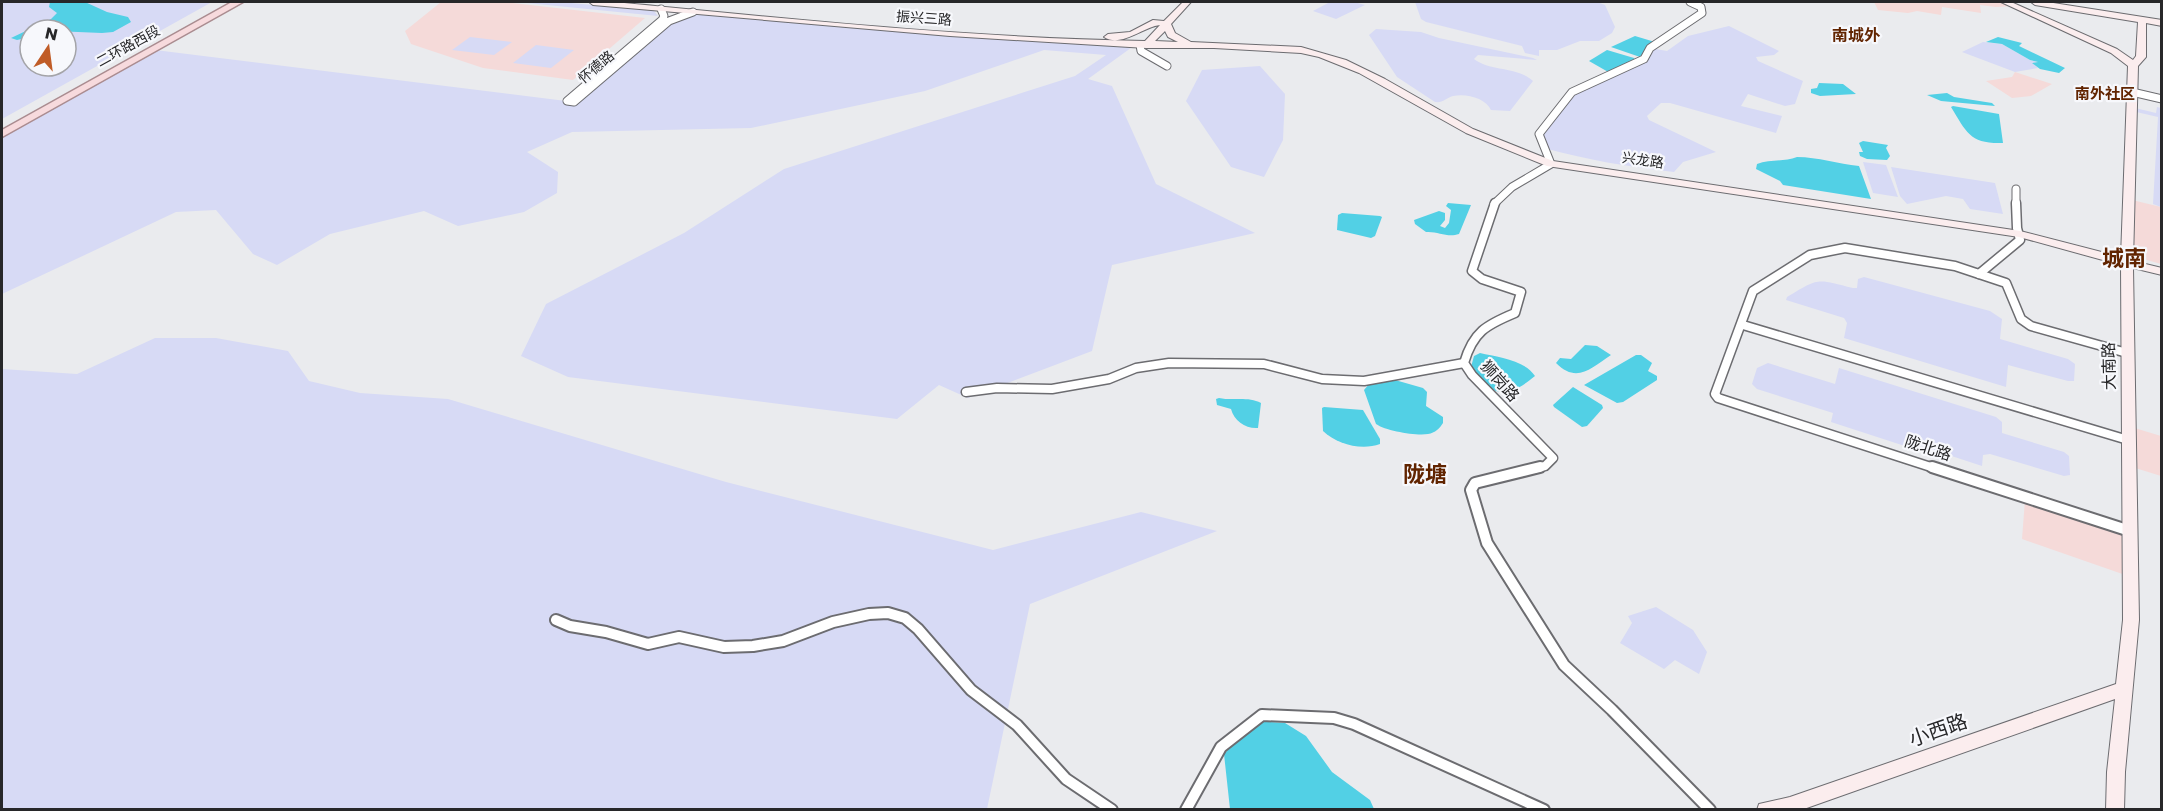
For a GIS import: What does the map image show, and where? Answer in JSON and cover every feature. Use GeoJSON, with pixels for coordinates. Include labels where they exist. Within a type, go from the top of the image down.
{"type":"FeatureCollection","features":[{"type":"Feature","properties":{"kind":"main road","name":"二环路西段"},"geometry":{"type":"LineString","coordinates":[[2,124],[223,2]]}},
{"type":"Feature","properties":{"kind":"main road","name":"二环路西段"},"geometry":{"type":"LineString","coordinates":[[2,134],[238,2]]}},
{"type":"Feature","properties":{"kind":"main road","name":"振兴三路"},"geometry":{"type":"LineString","coordinates":[[593,2],[693,12],[1100,38],[1142,43]]}},
{"type":"Feature","properties":{"kind":"main road","name":"振兴三路"},"geometry":{"type":"LineString","coordinates":[[648,2],[827,25],[1142,43]]}},
{"type":"Feature","properties":{"kind":"main road"},"geometry":{"type":"LineString","coordinates":[[1100,38],[1132,34],[1161,23],[1176,2]]}},
{"type":"Feature","properties":{"kind":"main road"},"geometry":{"type":"LineString","coordinates":[[1142,43],[1161,23],[1187,2]]}},
{"type":"Feature","properties":{"kind":"main road"},"geometry":{"type":"LineString","coordinates":[[2035,2],[2162,22]]}},
{"type":"Feature","properties":{"kind":"main road"},"geometry":{"type":"LineString","coordinates":[[2007,3],[2137,60]]}},
{"type":"Feature","properties":{"kind":"main road","name":"大南路"},"geometry":{"type":"LineString","coordinates":[[2115,810],[2123,689],[2131,620],[2127,210],[2132,92],[2142,19]]}},
{"type":"Feature","properties":{"kind":"main road"},"geometry":{"type":"LineString","coordinates":[[1161,23],[1171,35],[1195,44]]}},
{"type":"Feature","properties":{"kind":"main road","name":"兴龙路"},"geometry":{"type":"LineString","coordinates":[[1142,43],[1290,49],[1323,55],[1348,65],[1479,136],[1551,162],[2019,231],[2162,267]]}},
{"type":"Feature","properties":{"kind":"main road","name":"兴龙路"},"geometry":{"type":"LineString","coordinates":[[1142,43],[1299,47],[1331,54],[1357,65],[1490,137],[1551,162]]}},
{"type":"Feature","properties":{"kind":"main road","name":"兴龙路"},"geometry":{"type":"LineString","coordinates":[[2128,260],[2162,272]]}},
{"type":"Feature","properties":{"kind":"main road","name":"小西路"},"geometry":{"type":"LineString","coordinates":[[1766,810],[1790,805],[2123,689]]}},
{"type":"Feature","properties":{"kind":"street"},"geometry":{"type":"LineString","coordinates":[[1551,162],[1539,135],[1572,92],[1637,64],[1650,48],[1702,13],[1701,7],[1690,2]]}},
{"type":"Feature","properties":{"kind":"street","name":"怀德路"},"geometry":{"type":"LineString","coordinates":[[661,9],[664,16],[662,20],[567,101],[574,102],[669,21],[693,12]]}},
{"type":"Feature","properties":{"kind":"street"},"geometry":{"type":"LineString","coordinates":[[1142,43],[1141,51],[1167,66]]}},
{"type":"Feature","properties":{"kind":"street"},"geometry":{"type":"LineString","coordinates":[[2132,92],[2162,99]]}},
{"type":"Feature","properties":{"kind":"street","name":"狮岗路"},"geometry":{"type":"LineString","coordinates":[[1551,162],[1512,187],[1494,204],[1472,271],[1482,279],[1521,292],[1515,313],[1481,327],[1466,353],[1464,363],[1472,375],[1552,458],[1545,466],[1484,479],[1475,483],[1471,490],[1487,543],[1564,665],[1612,710],[1710,810]]}},
{"type":"Feature","properties":{"kind":"street"},"geometry":{"type":"LineString","coordinates":[[1979,274],[2020,240],[2016,189]]}},
{"type":"Feature","properties":{"kind":"street"},"geometry":{"type":"LineString","coordinates":[[2127,353],[2031,326],[2021,319],[2006,283],[1955,266],[1845,248],[1810,255],[1753,291],[1743,325],[2128,440]]}},
{"type":"Feature","properties":{"kind":"street","name":"陇北路"},"geometry":{"type":"LineString","coordinates":[[1743,325],[1716,396],[2130,531]]}},
{"type":"Feature","properties":{"kind":"street"},"geometry":{"type":"LineString","coordinates":[[966,392],[997,388],[1052,389],[1109,379],[1136,368],[1169,363],[1264,364],[1322,379],[1364,381],[1464,363]]}},
{"type":"Feature","properties":{"kind":"street"},"geometry":{"type":"LineString","coordinates":[[556,620],[570,627],[606,632],[648,644],[679,637],[724,647],[753,646],[783,641],[833,622],[869,614],[888,613],[905,618],[918,629],[971,690],[1017,725],[1066,778],[1112,810]]}},
{"type":"Feature","properties":{"kind":"street"},"geometry":{"type":"LineString","coordinates":[[1186,810],[1221,747],[1262,715],[1334,718],[1354,723],[1544,810]]}},
{"type":"Feature","properties":{"kind":"shaded area"},"geometry":{"type":"Polygon","coordinates":[[[2,2],[212,2],[78,77],[78,18],[18,18],[18,78],[76,78],[2,119],[2,2]]]}},
{"type":"Feature","properties":{"kind":"shaded area"},"geometry":{"type":"Polygon","coordinates":[[[441,2],[503,2],[645,18],[573,80],[483,68],[411,44],[405,31],[441,2]]]}},
{"type":"Feature","properties":{"kind":"shaded area"},"geometry":{"type":"Polygon","coordinates":[[[517,2],[561,2],[654,11],[658,16],[517,2]]]}},
{"type":"Feature","properties":{"kind":"shaded area"},"geometry":{"type":"Polygon","coordinates":[[[1330,2],[1354,2],[1365,5],[1336,19],[1313,11],[1330,2]]]}},
{"type":"Feature","properties":{"kind":"shaded area"},"geometry":{"type":"Polygon","coordinates":[[[1415,2],[1597,2],[1605,5],[1615,27],[1612,33],[1599,41],[1580,41],[1557,50],[1539,50],[1539,56],[1525,53],[1522,46],[1426,22],[1421,19],[1415,2]]]}},
{"type":"Feature","properties":{"kind":"shaded area"},"geometry":{"type":"Polygon","coordinates":[[[1874,2],[2005,2],[2013,6],[1980,5],[1981,13],[1942,7],[1941,15],[1917,11],[1908,13],[1878,10],[1874,2]]]}},
{"type":"Feature","properties":{"kind":"shaded area"},"geometry":{"type":"Polygon","coordinates":[[[693,12],[839,25],[1135,45],[1088,79],[1112,86],[1156,184],[1255,233],[1112,265],[1092,351],[968,398],[939,385],[897,419],[568,377],[521,356],[546,304],[684,233],[784,169],[1075,76],[1106,55],[1044,50],[925,91],[751,128],[572,132],[527,152],[558,172],[557,193],[524,212],[458,226],[424,211],[330,234],[277,265],[253,254],[216,210],[176,212],[2,294],[2,131],[147,49],[574,102],[669,21],[693,12]]]}},
{"type":"Feature","properties":{"kind":"shaded area"},"geometry":{"type":"Polygon","coordinates":[[[1729,26],[1779,51],[1774,55],[1756,57],[1758,61],[1803,81],[1795,104],[1785,106],[1748,94],[1741,106],[1782,116],[1776,133],[1670,103],[1661,103],[1647,116],[1649,120],[1716,152],[1683,162],[1674,172],[1609,163],[1544,148],[1539,134],[1572,92],[1637,64],[1650,48],[1667,51],[1688,36],[1729,26]]]}},
{"type":"Feature","properties":{"kind":"shaded area"},"geometry":{"type":"Polygon","coordinates":[[[1376,29],[1421,32],[1533,58],[1537,60],[1478,55],[1474,59],[1488,66],[1519,73],[1533,81],[1510,111],[1491,110],[1485,102],[1464,95],[1435,102],[1397,77],[1369,35],[1376,29]]]}},
{"type":"Feature","properties":{"kind":"shaded area"},"geometry":{"type":"Polygon","coordinates":[[[470,37],[512,42],[494,55],[452,50],[470,37]]]}},
{"type":"Feature","properties":{"kind":"shaded area"},"geometry":{"type":"Polygon","coordinates":[[[1983,42],[2002,44],[2038,62],[2033,63],[2038,68],[2015,72],[1962,52],[1983,42]]]}},
{"type":"Feature","properties":{"kind":"shaded area"},"geometry":{"type":"Polygon","coordinates":[[[536,45],[574,50],[551,68],[513,63],[536,45]]]}},
{"type":"Feature","properties":{"kind":"shaded area"},"geometry":{"type":"Polygon","coordinates":[[[1260,66],[1285,94],[1283,140],[1264,177],[1231,167],[1186,101],[1202,70],[1260,66]]]}},
{"type":"Feature","properties":{"kind":"shaded area"},"geometry":{"type":"Polygon","coordinates":[[[2015,72],[2052,84],[2031,96],[2012,98],[1986,81],[2012,77],[2015,72]]]}},
{"type":"Feature","properties":{"kind":"shaded area"},"geometry":{"type":"Polygon","coordinates":[[[2131,107],[2156,113],[2157,107],[2161,108],[2161,207],[2153,204],[2158,117],[2132,111],[2131,107]]]}},
{"type":"Feature","properties":{"kind":"shaded area"},"geometry":{"type":"Polygon","coordinates":[[[1863,162],[1886,165],[1898,197],[1873,193],[1863,162]]]}},
{"type":"Feature","properties":{"kind":"shaded area"},"geometry":{"type":"Polygon","coordinates":[[[1891,167],[1995,183],[2003,214],[1970,209],[1963,199],[1946,196],[1907,204],[1900,196],[1891,167]]]}},
{"type":"Feature","properties":{"kind":"shaded area"},"geometry":{"type":"Polygon","coordinates":[[[2128,199],[2161,207],[2161,264],[2126,254],[2128,199]]]}},
{"type":"Feature","properties":{"kind":"shaded area"},"geometry":{"type":"Polygon","coordinates":[[[1864,277],[1990,311],[2002,319],[2000,339],[2068,359],[2075,364],[2074,381],[2008,365],[2006,387],[1844,338],[1847,323],[1844,318],[1786,300],[1787,297],[1813,283],[1825,282],[1857,288],[1858,279],[1864,277]]]}},
{"type":"Feature","properties":{"kind":"shaded area"},"geometry":{"type":"Polygon","coordinates":[[[155,338],[216,338],[288,351],[309,381],[360,393],[448,399],[726,482],[993,550],[1141,512],[1217,531],[1030,604],[987,809],[2,809],[2,369],[77,374],[155,338]]]}},
{"type":"Feature","properties":{"kind":"shaded area"},"geometry":{"type":"Polygon","coordinates":[[[1768,363],[1835,384],[1839,368],[1996,417],[2002,422],[2002,433],[2064,452],[2069,456],[2070,475],[2064,476],[1990,454],[1983,455],[1982,466],[1915,444],[1914,449],[1831,422],[1833,413],[1757,389],[1752,384],[1757,368],[1768,363]]]}},
{"type":"Feature","properties":{"kind":"shaded area"},"geometry":{"type":"Polygon","coordinates":[[[2128,426],[2161,436],[2161,476],[2129,466],[2128,426]]]}},
{"type":"Feature","properties":{"kind":"shaded area"},"geometry":{"type":"Polygon","coordinates":[[[2025,500],[2130,534],[2131,577],[2022,539],[2025,500]]]}},
{"type":"Feature","properties":{"kind":"shaded area"},"geometry":{"type":"Polygon","coordinates":[[[1656,607],[1693,630],[1707,652],[1699,674],[1675,660],[1664,669],[1620,643],[1632,623],[1628,616],[1656,607]]]}},
{"type":"Feature","properties":{"kind":"water"},"geometry":{"type":"Polygon","coordinates":[[[50,2],[85,2],[107,12],[128,17],[131,22],[113,32],[78,32],[78,18],[52,18],[57,13],[49,7],[50,2]]]}},
{"type":"Feature","properties":{"kind":"water"},"geometry":{"type":"Polygon","coordinates":[[[1635,36],[1655,42],[1640,57],[1611,47],[1635,36]]]}},
{"type":"Feature","properties":{"kind":"water"},"geometry":{"type":"Polygon","coordinates":[[[1998,37],[2022,43],[2019,46],[2065,68],[2059,73],[2040,69],[2032,63],[2038,62],[2002,44],[1986,42],[1998,37]]]}},
{"type":"Feature","properties":{"kind":"water"},"geometry":{"type":"Polygon","coordinates":[[[1607,50],[1635,60],[1610,73],[1589,61],[1607,50]]]}},
{"type":"Feature","properties":{"kind":"water"},"geometry":{"type":"Polygon","coordinates":[[[1819,83],[1843,84],[1856,94],[1820,96],[1811,93],[1811,89],[1817,88],[1819,83]]]}},
{"type":"Feature","properties":{"kind":"water"},"geometry":{"type":"Polygon","coordinates":[[[1947,93],[1954,97],[1992,103],[1995,106],[1941,101],[1927,95],[1947,93]]]}},
{"type":"Feature","properties":{"kind":"water"},"geometry":{"type":"Polygon","coordinates":[[[1951,107],[1999,114],[2003,143],[1976,139],[1961,124],[1951,107]]]}},
{"type":"Feature","properties":{"kind":"water"},"geometry":{"type":"Polygon","coordinates":[[[1863,141],[1888,145],[1886,148],[1890,156],[1887,160],[1867,159],[1860,156],[1859,152],[1863,152],[1859,143],[1863,141]]]}},
{"type":"Feature","properties":{"kind":"water"},"geometry":{"type":"Polygon","coordinates":[[[1797,157],[1859,166],[1871,199],[1783,185],[1780,181],[1756,169],[1757,164],[1762,162],[1797,157]]]}},
{"type":"Feature","properties":{"kind":"water"},"geometry":{"type":"Polygon","coordinates":[[[1448,203],[1471,205],[1459,234],[1426,232],[1415,224],[1414,220],[1439,211],[1445,213],[1445,220],[1440,226],[1445,228],[1449,223],[1451,210],[1446,206],[1448,203]]]}},
{"type":"Feature","properties":{"kind":"water"},"geometry":{"type":"Polygon","coordinates":[[[1342,213],[1382,217],[1375,236],[1371,238],[1337,230],[1338,215],[1342,213]]]}},
{"type":"Feature","properties":{"kind":"water"},"geometry":{"type":"Polygon","coordinates":[[[1585,345],[1597,346],[1611,355],[1584,372],[1571,372],[1556,363],[1560,358],[1571,359],[1585,345]]]}},
{"type":"Feature","properties":{"kind":"water"},"geometry":{"type":"Polygon","coordinates":[[[1480,353],[1518,363],[1525,366],[1535,376],[1508,392],[1493,390],[1471,367],[1474,356],[1480,353]]]}},
{"type":"Feature","properties":{"kind":"water"},"geometry":{"type":"Polygon","coordinates":[[[1636,355],[1641,355],[1652,363],[1648,371],[1657,376],[1657,380],[1623,402],[1617,403],[1584,385],[1636,355]]]}},
{"type":"Feature","properties":{"kind":"water"},"geometry":{"type":"Polygon","coordinates":[[[1395,380],[1423,388],[1427,392],[1426,406],[1443,417],[1443,423],[1437,430],[1428,434],[1409,434],[1376,424],[1364,390],[1370,383],[1395,380]]]}},
{"type":"Feature","properties":{"kind":"water"},"geometry":{"type":"Polygon","coordinates":[[[1573,387],[1602,405],[1603,408],[1587,426],[1582,427],[1553,405],[1573,387]]]}},
{"type":"Feature","properties":{"kind":"water"},"geometry":{"type":"Polygon","coordinates":[[[1216,399],[1261,403],[1258,428],[1245,426],[1238,421],[1231,409],[1217,405],[1216,399]]]}},
{"type":"Feature","properties":{"kind":"water"},"geometry":{"type":"Polygon","coordinates":[[[1322,408],[1363,410],[1380,439],[1380,444],[1365,447],[1335,440],[1323,431],[1322,408]]]}},
{"type":"Feature","properties":{"kind":"water"},"geometry":{"type":"Polygon","coordinates":[[[1254,721],[1285,723],[1306,736],[1332,772],[1370,800],[1374,809],[1230,809],[1224,754],[1254,721]]]}},
{"type":"Feature","properties":{"kind":"district","name":"南城外"},"geometry":{"type":"Point","coordinates":[1856,35]}},
{"type":"Feature","properties":{"kind":"district","name":"南外社区"},"geometry":{"type":"Point","coordinates":[2105,93]}},
{"type":"Feature","properties":{"kind":"district","name":"城南"},"geometry":{"type":"Point","coordinates":[2124,258]}},
{"type":"Feature","properties":{"kind":"district","name":"陇塘"},"geometry":{"type":"Point","coordinates":[1425,474]}}]}
